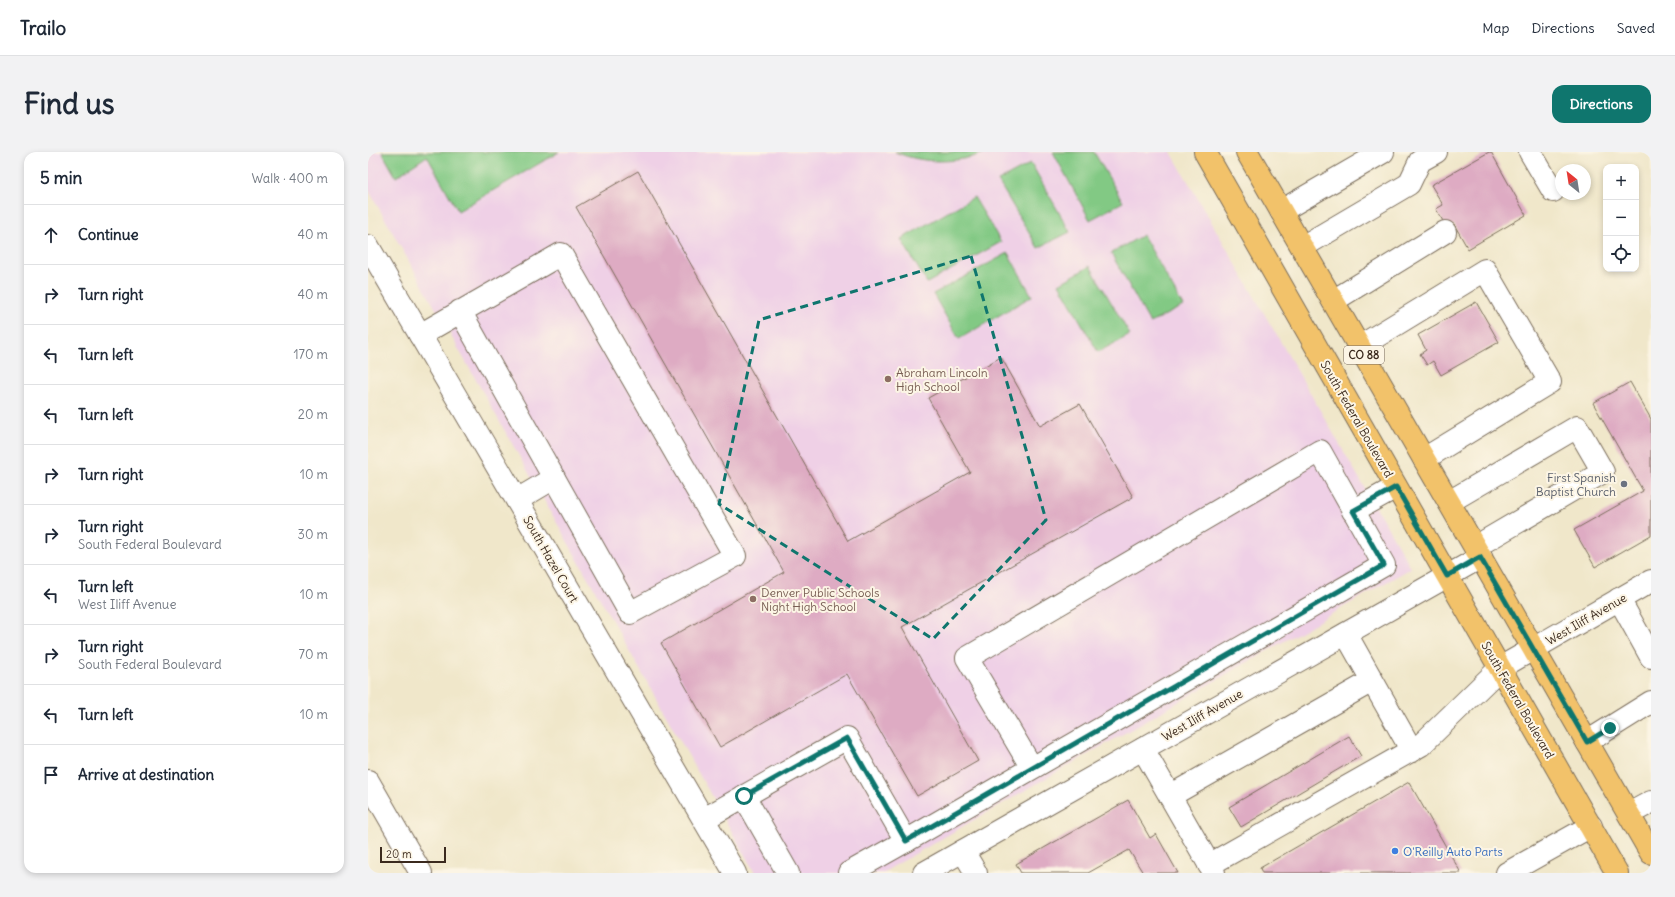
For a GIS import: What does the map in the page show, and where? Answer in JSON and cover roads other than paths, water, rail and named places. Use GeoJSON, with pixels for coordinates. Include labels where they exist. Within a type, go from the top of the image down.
{"type":"FeatureCollection","features":[{"type":"Feature","properties":{"kind":"main road","name":"South Federal Boulevard"},"geometry":{"type":"LineString","coordinates":[[1205,152],[1617,873]]}},
{"type":"Feature","properties":{"kind":"main road","name":"CO 88"},"geometry":{"type":"LineString","coordinates":[[1247,152],[1651,853]]}},
{"type":"Feature","properties":{"kind":"street"},"geometry":{"type":"LineString","coordinates":[[1281,211],[1383,152]]}},
{"type":"Feature","properties":{"kind":"street"},"geometry":{"type":"LineString","coordinates":[[1302,247],[1409,184],[1420,161],[1436,152]]}},
{"type":"Feature","properties":{"kind":"street"},"geometry":{"type":"LineString","coordinates":[[1530,152],[1552,191]]}},
{"type":"Feature","properties":{"kind":"street"},"geometry":{"type":"LineString","coordinates":[[1333,301],[1445,232]]}},
{"type":"Feature","properties":{"kind":"street","name":"South Hazel Court"},"geometry":{"type":"LineString","coordinates":[[368,246],[735,873]]}},
{"type":"Feature","properties":{"kind":"street"},"geometry":{"type":"LineString","coordinates":[[420,335],[460,311],[561,254],[735,556],[630,613],[460,311]]}},
{"type":"Feature","properties":{"kind":"street"},"geometry":{"type":"LineString","coordinates":[[1359,347],[1485,270],[1550,382],[1424,459]]}},
{"type":"Feature","properties":{"kind":"street","name":"West Iliff Avenue"},"geometry":{"type":"LineString","coordinates":[[924,873],[1447,576],[1478,552],[1604,472],[1577,428],[1449,502]]}},
{"type":"Feature","properties":{"kind":"street"},"geometry":{"type":"LineString","coordinates":[[850,873],[1384,565],[1320,451],[967,658],[1032,768]]}},
{"type":"Feature","properties":{"kind":"street"},"geometry":{"type":"LineString","coordinates":[[517,500],[554,478]]}},
{"type":"Feature","properties":{"kind":"street"},"geometry":{"type":"LineString","coordinates":[[1353,511],[1396,487]]}},
{"type":"Feature","properties":{"kind":"street","name":"West Iliff Avenue"},"geometry":{"type":"LineString","coordinates":[[1212,869],[1421,745],[1500,668],[1651,581]]}},
{"type":"Feature","properties":{"kind":"street"},"geometry":{"type":"LineString","coordinates":[[1619,600],[1651,657]]}},
{"type":"Feature","properties":{"kind":"street"},"geometry":{"type":"LineString","coordinates":[[1346,634],[1412,750]]}},
{"type":"Feature","properties":{"kind":"street"},"geometry":{"type":"LineString","coordinates":[[1170,796],[1372,681]]}},
{"type":"Feature","properties":{"kind":"street"},"geometry":{"type":"LineString","coordinates":[[1587,742],[1651,702]]}},
{"type":"Feature","properties":{"kind":"street"},"geometry":{"type":"LineString","coordinates":[[704,819],[847,738],[906,841]]}},
{"type":"Feature","properties":{"kind":"street"},"geometry":{"type":"LineString","coordinates":[[1143,748],[1212,869]]}},
{"type":"Feature","properties":{"kind":"street"},"geometry":{"type":"LineString","coordinates":[[368,781],[421,873]]}},
{"type":"Feature","properties":{"kind":"street"},"geometry":{"type":"LineString","coordinates":[[744,796],[788,873]]}},
{"type":"Feature","properties":{"kind":"street"},"geometry":{"type":"LineString","coordinates":[[1629,814],[1651,802]]}},
{"type":"Feature","properties":{"kind":"street"},"geometry":{"type":"LineString","coordinates":[[1517,871],[1590,826]]}},
{"type":"Feature","properties":{"kind":"street"},"geometry":{"type":"LineString","coordinates":[[963,851],[976,873]]}},
{"type":"Feature","properties":{"kind":"place","name":"Abraham Lincoln High School"},"geometry":{"type":"Point","coordinates":[888,379]}},
{"type":"Feature","properties":{"kind":"place","name":"First Spanish Baptist Church"},"geometry":{"type":"Point","coordinates":[1624,484]}},
{"type":"Feature","properties":{"kind":"place","name":"Denver Public Schools Night High School"},"geometry":{"type":"Point","coordinates":[753,599]}},
{"type":"Feature","properties":{"kind":"place","name":"O'Reilly Auto Parts"},"geometry":{"type":"Point","coordinates":[1395,851]}}]}
